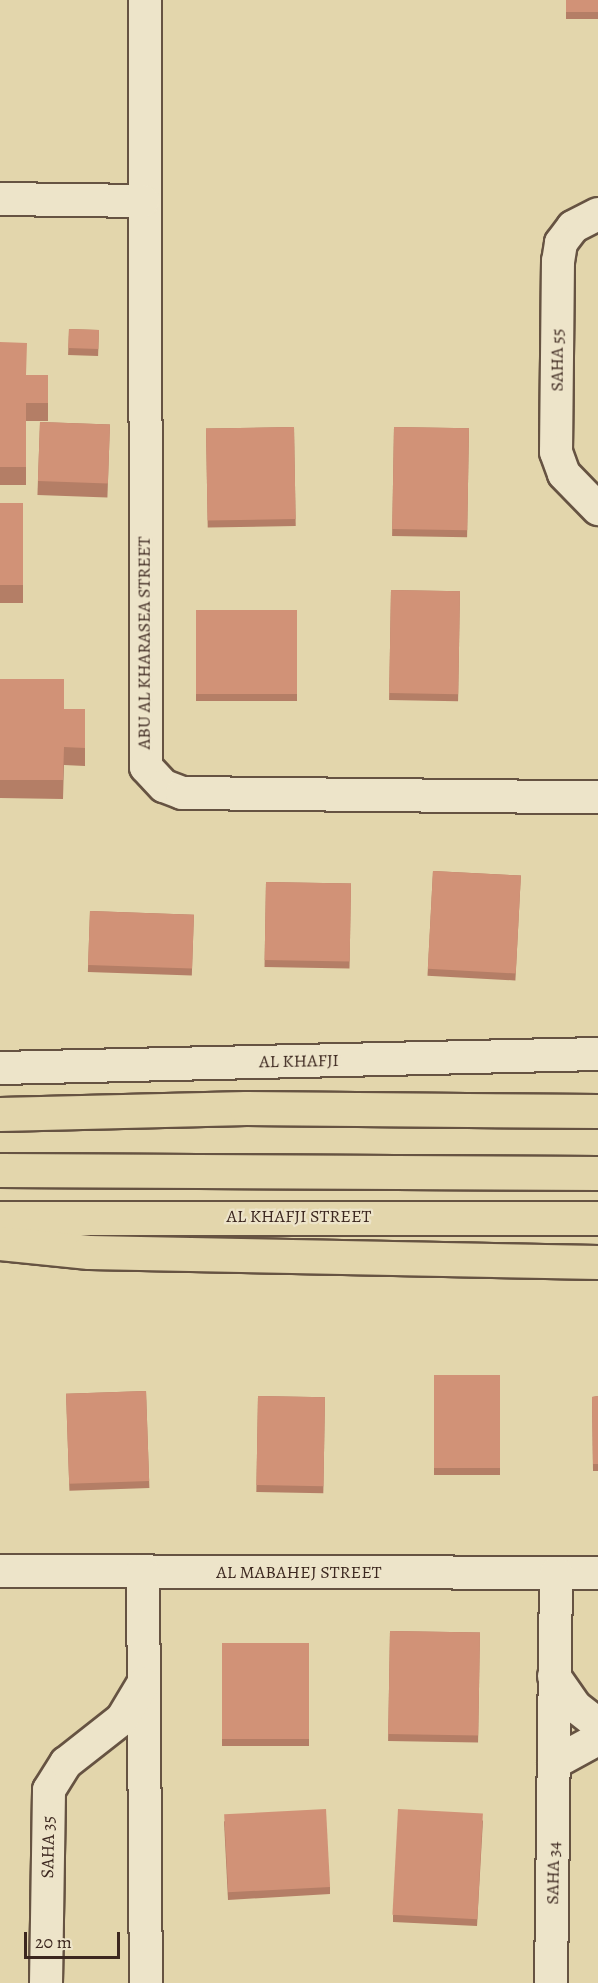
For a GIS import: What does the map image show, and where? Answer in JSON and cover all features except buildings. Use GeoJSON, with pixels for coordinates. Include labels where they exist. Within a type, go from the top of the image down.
{"type":"FeatureCollection","features":[{"type":"Feature","properties":{"kind":"highway"},"geometry":{"type":"LineString","coordinates":[[0,1114],[246,1108],[598,1111]]}},
{"type":"Feature","properties":{"kind":"highway"},"geometry":{"type":"LineString","coordinates":[[0,1170],[598,1173]]}},
{"type":"Feature","properties":{"kind":"highway","name":"AL KHAFJI STREET"},"geometry":{"type":"LineString","coordinates":[[0,1218],[598,1218]]}},
{"type":"Feature","properties":{"kind":"highway"},"geometry":{"type":"LineString","coordinates":[[0,1243],[89,1252],[598,1262]]}},
{"type":"Feature","properties":{"kind":"street","name":"ABU AL KHARASEA STREET"},"geometry":{"type":"LineString","coordinates":[[145,0],[143,755],[153,777],[182,793],[208,795],[598,797]]}},
{"type":"Feature","properties":{"kind":"street"},"geometry":{"type":"LineString","coordinates":[[0,199],[143,201]]}},
{"type":"Feature","properties":{"kind":"street","name":"SAHA 55"},"geometry":{"type":"LineString","coordinates":[[598,214],[573,227],[561,243],[557,289],[556,452],[564,474],[598,509]]}},
{"type":"Feature","properties":{"kind":"street","name":"AL KHAFJI"},"geometry":{"type":"LineString","coordinates":[[0,1068],[598,1054]]}},
{"type":"Feature","properties":{"kind":"street","name":"AL MABAHEJ STREET"},"geometry":{"type":"LineString","coordinates":[[0,1571],[598,1573]]}},
{"type":"Feature","properties":{"kind":"street"},"geometry":{"type":"LineString","coordinates":[[143,1571],[146,1983]]}},
{"type":"Feature","properties":{"kind":"street","name":"SAHA 34"},"geometry":{"type":"LineString","coordinates":[[551,1983],[556,1573]]}},
{"type":"Feature","properties":{"kind":"street"},"geometry":{"type":"LineString","coordinates":[[554,1676],[576,1707],[598,1724]]}},
{"type":"Feature","properties":{"kind":"street","name":"SAHA 35"},"geometry":{"type":"LineString","coordinates":[[46,1983],[49,1790],[66,1763],[122,1719],[144,1683]]}},
{"type":"Feature","properties":{"kind":"street"},"geometry":{"type":"LineString","coordinates":[[104,1735],[145,1765]]}},
{"type":"Feature","properties":{"kind":"street"},"geometry":{"type":"LineString","coordinates":[[554,1763],[598,1739]]}}]}
